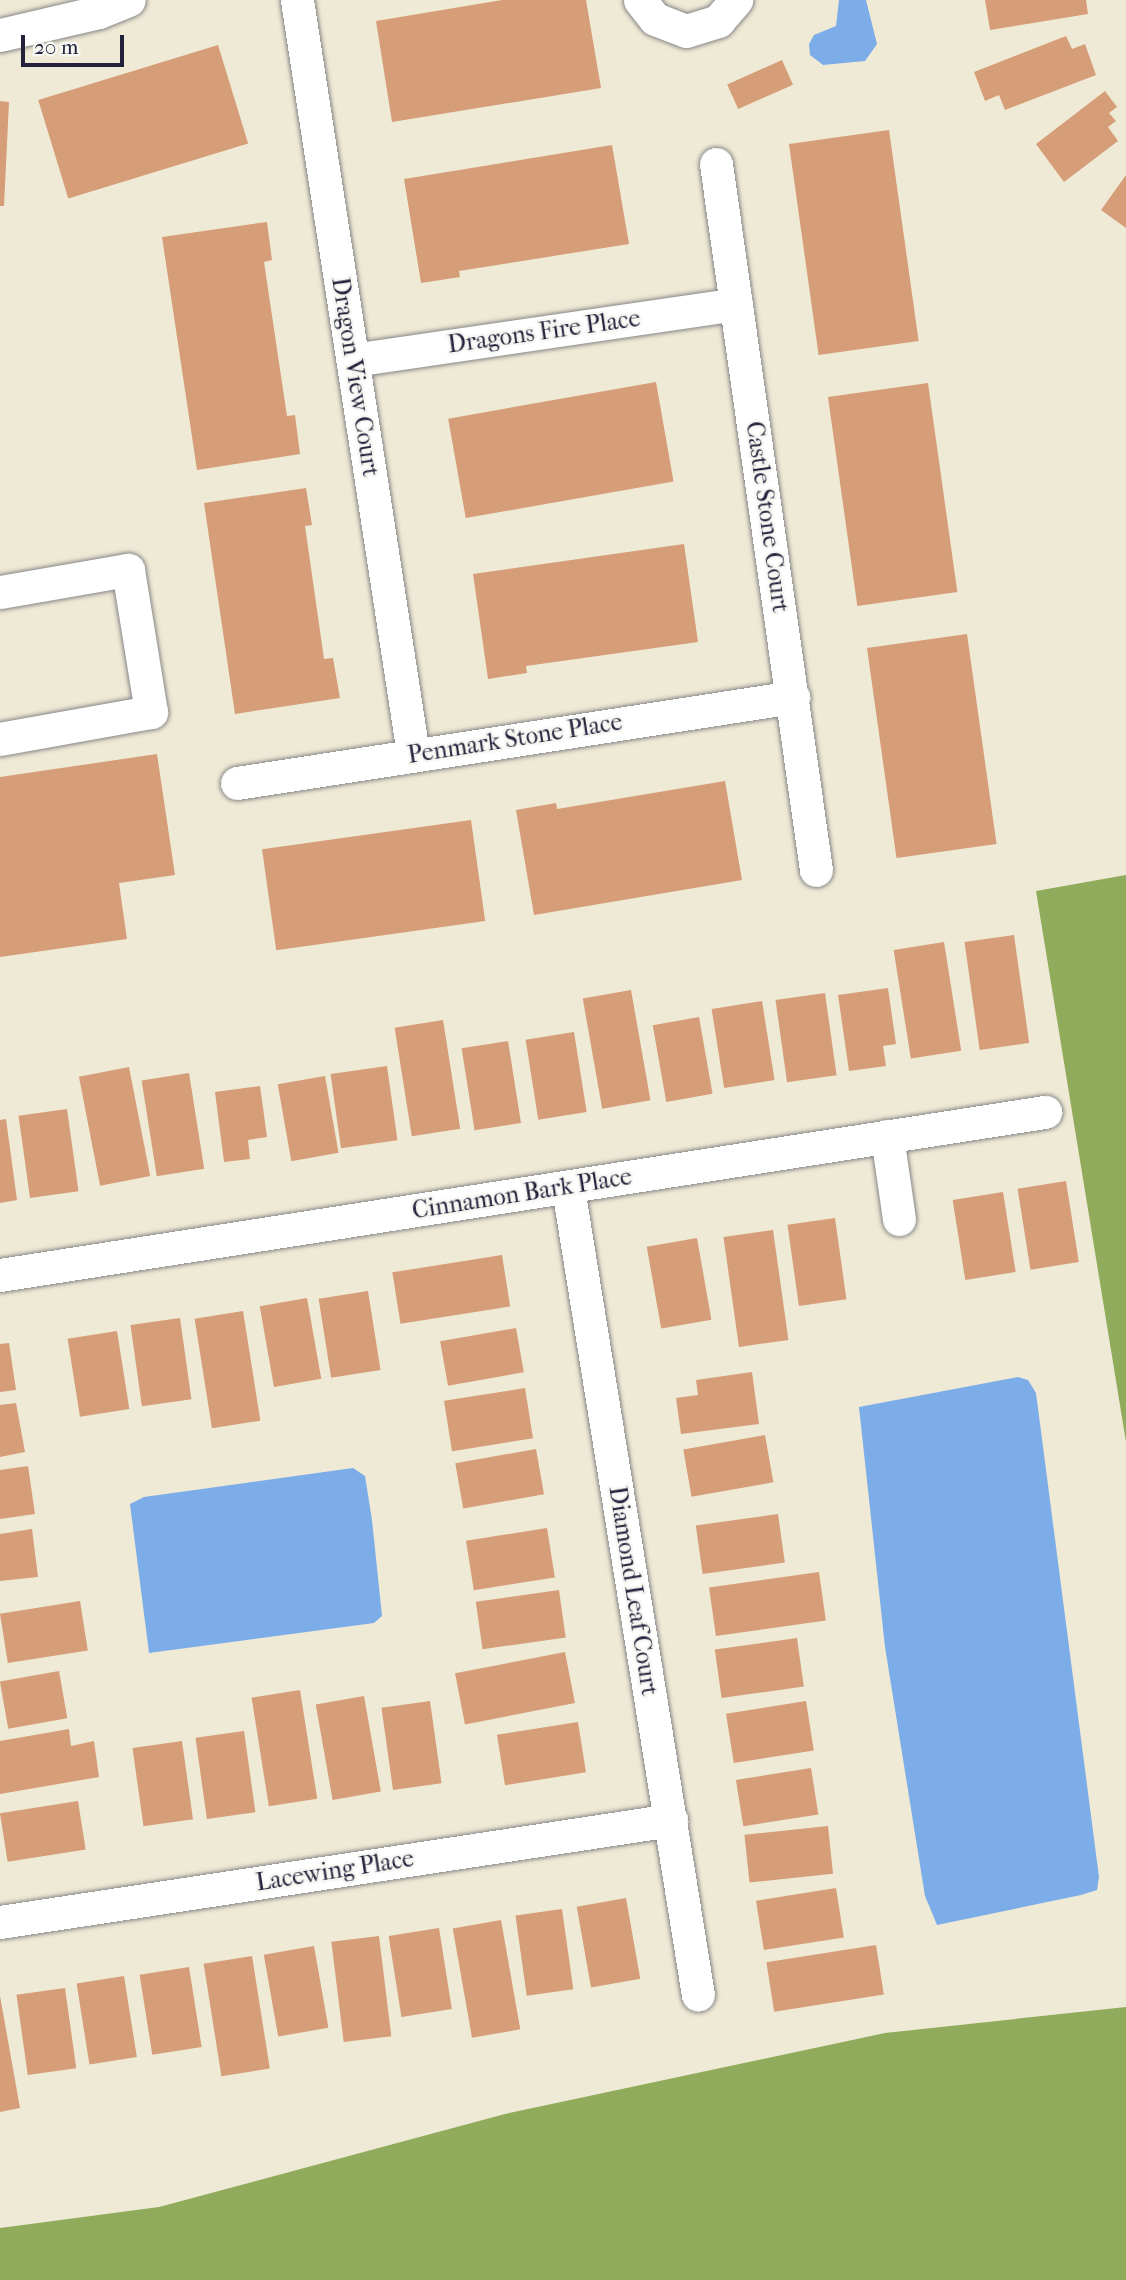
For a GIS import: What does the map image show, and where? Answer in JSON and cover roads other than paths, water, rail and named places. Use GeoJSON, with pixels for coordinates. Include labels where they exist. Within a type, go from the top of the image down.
{"type":"FeatureCollection","features":[{"type":"Feature","properties":{"kind":"street"},"geometry":{"type":"LineString","coordinates":[[0,35],[100,12],[130,0]]}},
{"type":"Feature","properties":{"kind":"street","name":"Dragon View Court"},"geometry":{"type":"LineString","coordinates":[[297,0],[413,754]]}},
{"type":"Feature","properties":{"kind":"street"},"geometry":{"type":"LineString","coordinates":[[640,0],[655,19],[686,31],[718,22],[736,0]]}},
{"type":"Feature","properties":{"kind":"street","name":"Castle Stone Court"},"geometry":{"type":"LineString","coordinates":[[716,164],[816,870]]}},
{"type":"Feature","properties":{"kind":"street","name":"Dragons Fire Place"},"geometry":{"type":"LineString","coordinates":[[353,360],[736,304]]}},
{"type":"Feature","properties":{"kind":"street"},"geometry":{"type":"LineString","coordinates":[[0,592],[128,570],[151,712],[0,739]]}},
{"type":"Feature","properties":{"kind":"street","name":"Penmark Stone Place"},"geometry":{"type":"LineString","coordinates":[[237,783],[793,697]]}},
{"type":"Feature","properties":{"kind":"street","name":"Cinnamon Bark Place"},"geometry":{"type":"LineString","coordinates":[[0,1275],[1045,1112]]}},
{"type":"Feature","properties":{"kind":"street"},"geometry":{"type":"LineString","coordinates":[[887,1136],[899,1219]]}},
{"type":"Feature","properties":{"kind":"street","name":"Diamond Leaf Court"},"geometry":{"type":"LineString","coordinates":[[568,1188],[698,1995]]}},
{"type":"Feature","properties":{"kind":"street","name":"Lacewing Place"},"geometry":{"type":"LineString","coordinates":[[0,1922],[671,1820]]}},
{"type":"Feature","properties":{"kind":"water"},"geometry":{"type":"Polygon","coordinates":[[[839,0],[866,0],[877,44],[865,61],[823,65],[810,55],[809,44],[814,35],[836,26],[839,0]]]}},
{"type":"Feature","properties":{"kind":"water"},"geometry":{"type":"Polygon","coordinates":[[[1018,1377],[1028,1380],[1036,1393],[1099,1877],[1097,1890],[1081,1895],[937,1925],[925,1896],[885,1647],[859,1407],[1018,1377]]]}},
{"type":"Feature","properties":{"kind":"water"},"geometry":{"type":"Polygon","coordinates":[[[353,1468],[365,1476],[382,1616],[374,1623],[149,1653],[130,1504],[144,1497],[353,1468]]]}}]}
